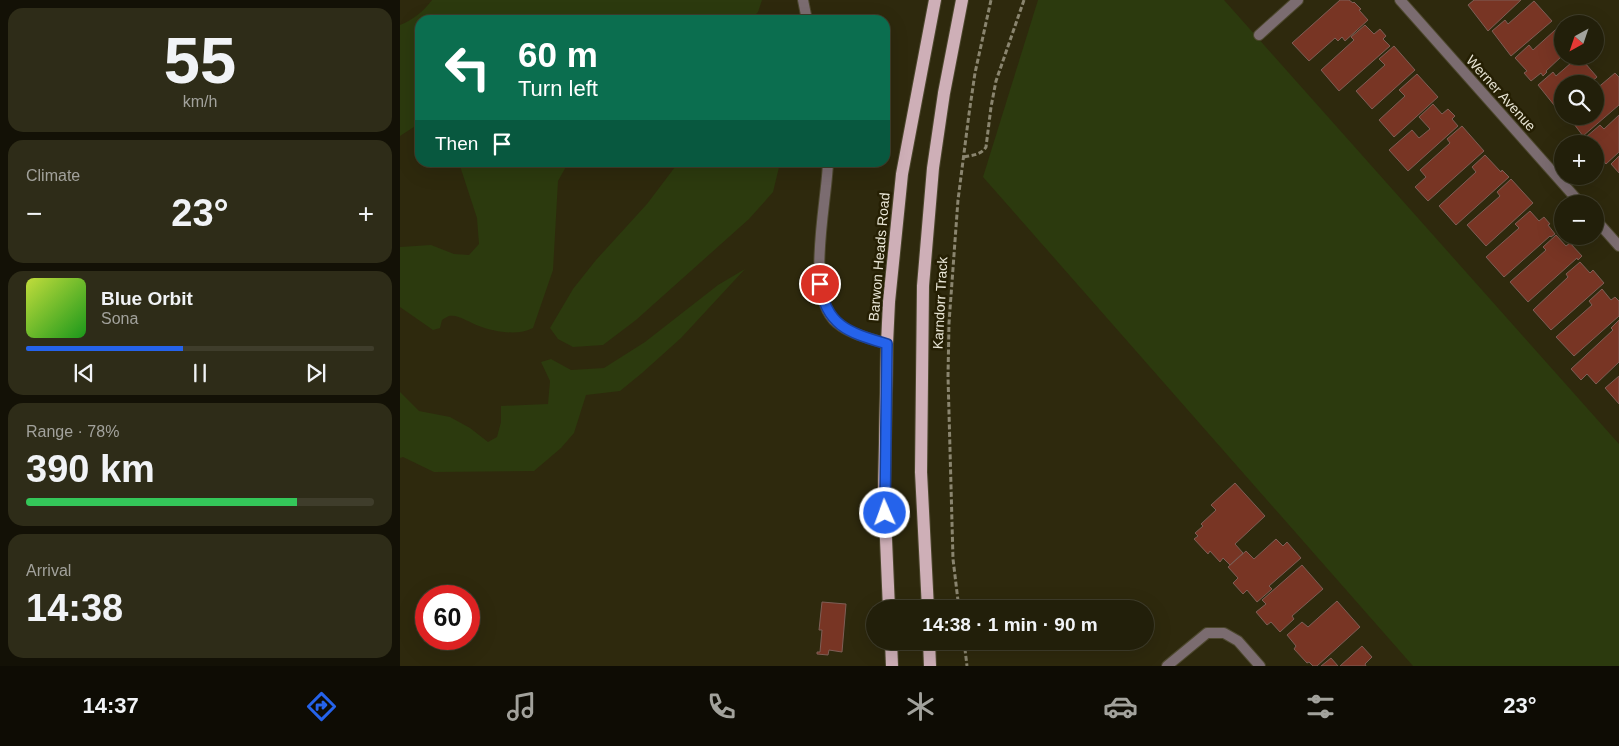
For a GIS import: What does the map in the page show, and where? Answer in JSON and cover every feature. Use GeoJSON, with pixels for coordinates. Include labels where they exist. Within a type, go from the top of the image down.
{"type":"FeatureCollection","features":[{"type":"Feature","properties":{"kind":"main road","name":"Barwon Heads Road"},"geometry":{"type":"LineString","coordinates":[[890,600],[884,493],[887,344],[894,241],[902,174],[935,0]]}},
{"type":"Feature","properties":{"kind":"main road"},"geometry":{"type":"LineString","coordinates":[[928,600],[921,472],[922,286],[933,168],[944,93],[962,0]]}},
{"type":"Feature","properties":{"kind":"main road"},"geometry":{"type":"LineString","coordinates":[[891,650],[892,666]]}},
{"type":"Feature","properties":{"kind":"main road"},"geometry":{"type":"LineString","coordinates":[[929,650],[930,666]]}},
{"type":"Feature","properties":{"kind":"street"},"geometry":{"type":"LineString","coordinates":[[803,0],[806,15]]}},
{"type":"Feature","properties":{"kind":"street"},"geometry":{"type":"LineString","coordinates":[[1259,35],[1298,0]]}},
{"type":"Feature","properties":{"kind":"street","name":"Werner Avenue"},"geometry":{"type":"LineString","coordinates":[[1400,0],[1573,195]]}},
{"type":"Feature","properties":{"kind":"street"},"geometry":{"type":"LineString","coordinates":[[828,167],[819,264],[819,279],[823,300],[830,315],[844,328],[887,344]]}},
{"type":"Feature","properties":{"kind":"street"},"geometry":{"type":"LineString","coordinates":[[1604,229],[1619,246]]}},
{"type":"Feature","properties":{"kind":"street"},"geometry":{"type":"LineString","coordinates":[[1167,666],[1207,633],[1224,633],[1238,641],[1260,666]]}},
{"type":"Feature","properties":{"kind":"path","name":"Karndorr Track"},"geometry":{"type":"LineString","coordinates":[[958,600],[953,558],[948,376],[951,280],[975,72],[991,0]]}},
{"type":"Feature","properties":{"kind":"path"},"geometry":{"type":"LineString","coordinates":[[964,157],[983,152],[986,147],[996,81],[1024,0]]}},
{"type":"Feature","properties":{"kind":"path"},"geometry":{"type":"LineString","coordinates":[[965,650],[967,666]]}},
{"type":"Feature","properties":{"kind":"green space"},"geometry":{"type":"Polygon","coordinates":[[[432,0],[762,0],[755,15],[418,15],[432,0]]]}},
{"type":"Feature","properties":{"kind":"green space"},"geometry":{"type":"Polygon","coordinates":[[[1038,0],[1224,0],[1619,444],[1619,666],[1413,666],[983,177],[1038,0]]]}},
{"type":"Feature","properties":{"kind":"green space"},"geometry":{"type":"Polygon","coordinates":[[[415,17],[415,126],[400,136],[400,25],[415,17]]]}},
{"type":"Feature","properties":{"kind":"green space"},"geometry":{"type":"Polygon","coordinates":[[[460,167],[566,167],[558,181],[553,270],[533,328],[520,332],[499,331],[475,325],[460,317],[448,316],[442,320],[440,328],[433,330],[400,307],[400,247],[431,245],[454,254],[469,255],[479,244],[477,218],[460,167]]]}},
{"type":"Feature","properties":{"kind":"green space"},"geometry":{"type":"Polygon","coordinates":[[[675,167],[779,167],[773,192],[749,219],[636,320],[603,345],[573,347],[558,339],[550,328],[573,289],[596,260],[647,204],[675,167]]]}},
{"type":"Feature","properties":{"kind":"green space"},"geometry":{"type":"Polygon","coordinates":[[[745,269],[681,338],[620,391],[586,395],[574,433],[561,448],[534,471],[434,472],[403,457],[400,458],[400,392],[419,411],[450,417],[470,428],[488,442],[497,437],[501,422],[501,406],[548,404],[550,381],[541,362],[551,359],[571,370],[604,368],[645,342],[718,285],[745,269]]]}},
{"type":"Feature","properties":{"kind":"building"},"geometry":{"type":"Polygon","coordinates":[[[1340,0],[1354,2],[1368,20],[1345,41],[1342,37],[1338,41],[1335,38],[1309,61],[1292,43],[1340,0]]]}},
{"type":"Feature","properties":{"kind":"building"},"geometry":{"type":"Polygon","coordinates":[[[1474,0],[1521,0],[1488,31],[1468,5],[1474,0]]]}},
{"type":"Feature","properties":{"kind":"building"},"geometry":{"type":"Polygon","coordinates":[[[1534,1],[1552,21],[1511,56],[1492,31],[1505,20],[1508,24],[1534,1]]]}},
{"type":"Feature","properties":{"kind":"building"},"geometry":{"type":"Polygon","coordinates":[[[1365,25],[1374,34],[1380,29],[1386,36],[1383,39],[1390,46],[1339,91],[1321,70],[1354,40],[1351,37],[1365,25]]]}},
{"type":"Feature","properties":{"kind":"building"},"geometry":{"type":"Polygon","coordinates":[[[1554,31],[1554,64],[1543,76],[1541,73],[1531,81],[1524,73],[1527,71],[1515,58],[1529,45],[1533,50],[1554,31]]]}},
{"type":"Feature","properties":{"kind":"building"},"geometry":{"type":"Polygon","coordinates":[[[1394,46],[1415,70],[1372,109],[1356,91],[1385,65],[1379,59],[1394,46]]]}},
{"type":"Feature","properties":{"kind":"building"},"geometry":{"type":"Polygon","coordinates":[[[1569,65],[1587,65],[1595,75],[1557,75],[1569,65]]]}},
{"type":"Feature","properties":{"kind":"building"},"geometry":{"type":"Polygon","coordinates":[[[1553,72],[1555,75],[1554,105],[1538,85],[1553,72]]]}},
{"type":"Feature","properties":{"kind":"building"},"geometry":{"type":"Polygon","coordinates":[[[1615,73],[1619,77],[1619,105],[1604,118],[1604,82],[1615,73]]]}},
{"type":"Feature","properties":{"kind":"building"},"geometry":{"type":"Polygon","coordinates":[[[1417,74],[1438,97],[1394,137],[1379,120],[1405,96],[1399,90],[1417,74]]]}},
{"type":"Feature","properties":{"kind":"building"},"geometry":{"type":"Polygon","coordinates":[[[1433,104],[1442,114],[1448,109],[1455,116],[1452,119],[1458,126],[1408,171],[1389,150],[1412,130],[1419,138],[1430,129],[1419,117],[1433,104]]]}},
{"type":"Feature","properties":{"kind":"building"},"geometry":{"type":"Polygon","coordinates":[[[1619,115],[1619,152],[1606,164],[1604,162],[1604,135],[1588,135],[1600,125],[1604,129],[1619,115]]]}},
{"type":"Feature","properties":{"kind":"building"},"geometry":{"type":"Polygon","coordinates":[[[1575,125],[1596,125],[1584,135],[1575,125]]]}},
{"type":"Feature","properties":{"kind":"building"},"geometry":{"type":"Polygon","coordinates":[[[1462,126],[1484,151],[1428,201],[1415,187],[1426,177],[1420,170],[1450,143],[1447,139],[1462,126]]]}},
{"type":"Feature","properties":{"kind":"building"},"geometry":{"type":"Polygon","coordinates":[[[1485,155],[1501,172],[1502,170],[1509,177],[1456,225],[1439,206],[1476,172],[1472,167],[1485,155]]]}},
{"type":"Feature","properties":{"kind":"building"},"geometry":{"type":"Polygon","coordinates":[[[1619,156],[1619,173],[1611,164],[1619,156]]]}},
{"type":"Feature","properties":{"kind":"building"},"geometry":{"type":"Polygon","coordinates":[[[1511,179],[1533,203],[1486,246],[1467,225],[1500,196],[1497,192],[1511,179]]]}},
{"type":"Feature","properties":{"kind":"building"},"geometry":{"type":"Polygon","coordinates":[[[1530,211],[1539,221],[1544,217],[1550,224],[1548,225],[1554,235],[1550,236],[1504,277],[1486,257],[1519,228],[1515,224],[1530,211]]]}},
{"type":"Feature","properties":{"kind":"building"},"geometry":{"type":"Polygon","coordinates":[[[1554,237],[1554,245],[1572,245],[1582,256],[1578,260],[1577,258],[1528,302],[1510,282],[1546,250],[1543,247],[1554,237]]]}},
{"type":"Feature","properties":{"kind":"building"},"geometry":{"type":"Polygon","coordinates":[[[1580,262],[1590,273],[1593,270],[1604,283],[1551,330],[1533,310],[1568,277],[1566,274],[1580,262]]]}},
{"type":"Feature","properties":{"kind":"building"},"geometry":{"type":"Polygon","coordinates":[[[1602,289],[1611,300],[1615,297],[1619,301],[1619,316],[1574,356],[1556,337],[1592,305],[1589,301],[1602,289]]]}},
{"type":"Feature","properties":{"kind":"building"},"geometry":{"type":"Polygon","coordinates":[[[1619,320],[1619,362],[1596,384],[1587,374],[1581,380],[1571,369],[1613,330],[1611,328],[1619,320]]]}},
{"type":"Feature","properties":{"kind":"building"},"geometry":{"type":"Polygon","coordinates":[[[1619,376],[1619,404],[1605,388],[1619,376]]]}},
{"type":"Feature","properties":{"kind":"building"},"geometry":{"type":"Polygon","coordinates":[[[1235,483],[1265,516],[1235,544],[1243,553],[1230,565],[1223,558],[1220,562],[1210,551],[1208,554],[1194,539],[1198,536],[1195,533],[1203,526],[1201,524],[1216,510],[1211,505],[1235,483]]]}},
{"type":"Feature","properties":{"kind":"building"},"geometry":{"type":"Polygon","coordinates":[[[1276,539],[1283,546],[1287,542],[1301,558],[1269,586],[1272,589],[1257,602],[1247,590],[1243,594],[1233,583],[1238,578],[1228,567],[1246,551],[1254,559],[1276,539]]]}},
{"type":"Feature","properties":{"kind":"building"},"geometry":{"type":"Polygon","coordinates":[[[1302,565],[1323,589],[1292,616],[1294,619],[1280,632],[1271,622],[1267,625],[1256,612],[1266,604],[1262,600],[1302,565]]]}},
{"type":"Feature","properties":{"kind":"building"},"geometry":{"type":"Polygon","coordinates":[[[1337,601],[1360,627],[1317,666],[1313,666],[1309,662],[1307,663],[1294,649],[1296,646],[1287,635],[1302,622],[1308,627],[1337,601]]]}},
{"type":"Feature","properties":{"kind":"building"},"geometry":{"type":"Polygon","coordinates":[[[822,602],[846,604],[842,652],[829,650],[828,655],[817,654],[817,652],[820,652],[822,630],[819,630],[822,602]]]}},
{"type":"Feature","properties":{"kind":"building"},"geometry":{"type":"Polygon","coordinates":[[[1362,646],[1372,657],[1365,664],[1366,666],[1340,666],[1362,646]]]}},
{"type":"Feature","properties":{"kind":"building"},"geometry":{"type":"Polygon","coordinates":[[[1331,658],[1338,666],[1321,666],[1331,658]]]}},
{"type":"Feature","properties":{"kind":"route"},"geometry":{"type":"LineString","coordinates":[[820,284],[823,300],[833,319],[844,328],[856,334],[887,344],[885,513]]}}]}
